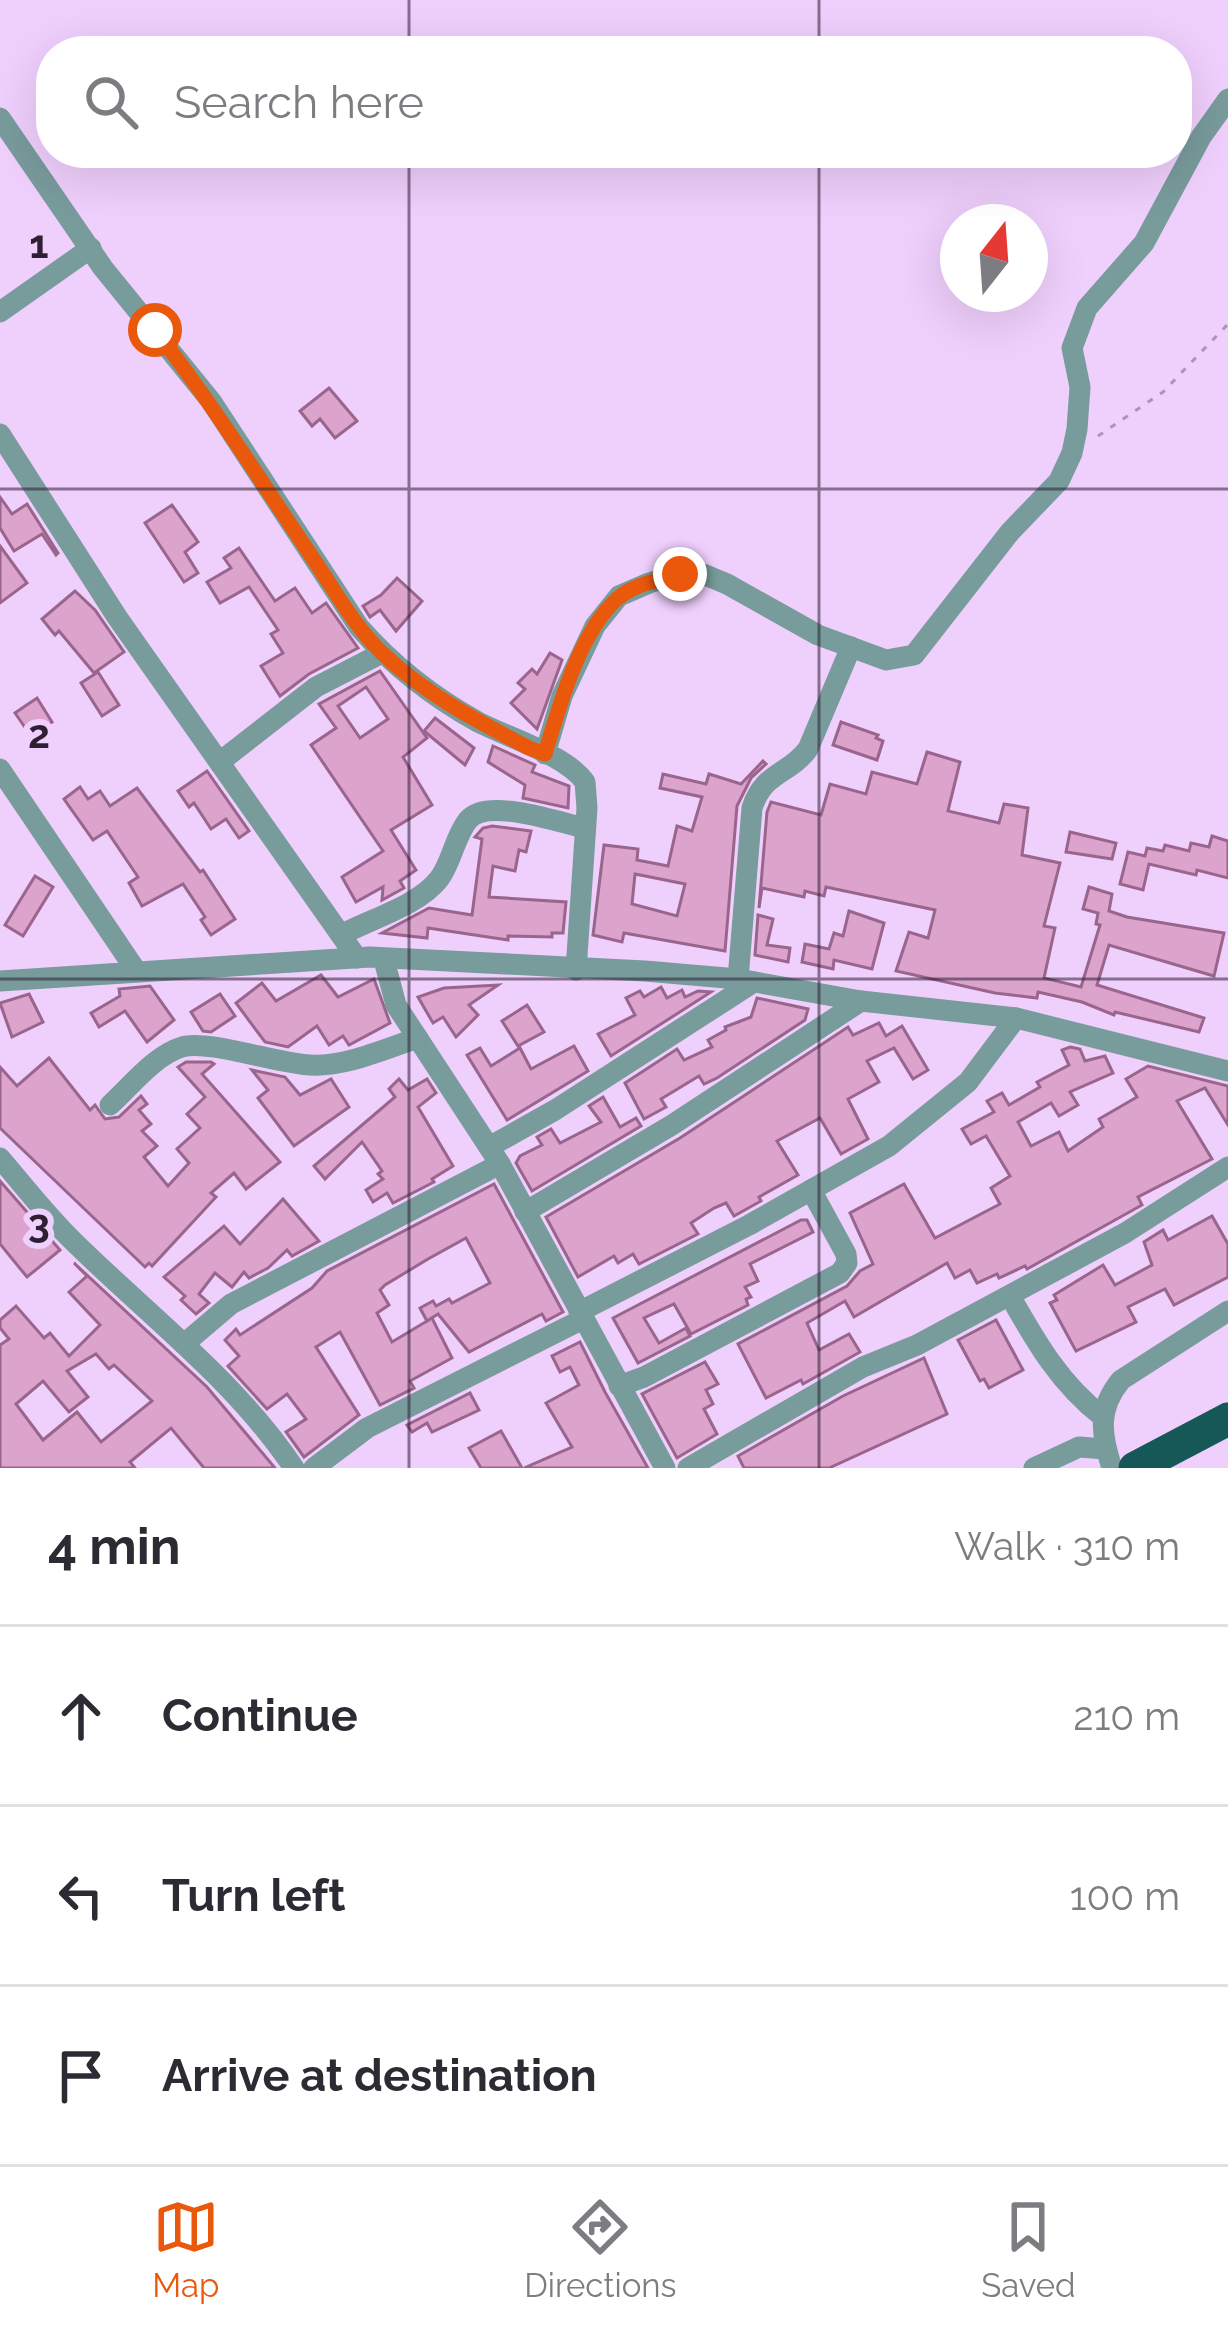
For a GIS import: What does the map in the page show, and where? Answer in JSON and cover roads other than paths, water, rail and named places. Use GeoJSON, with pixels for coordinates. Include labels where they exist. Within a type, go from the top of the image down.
{"type":"FeatureCollection","features":[{"type":"Feature","properties":{"kind":"highway"},"geometry":{"type":"LineString","coordinates":[[1135,1468],[1228,1419]]}},
{"type":"Feature","properties":{"kind":"street"},"geometry":{"type":"LineString","coordinates":[[1192,153],[1228,98]]}},
{"type":"Feature","properties":{"kind":"street"},"geometry":{"type":"LineString","coordinates":[[0,118],[91,248],[211,401],[359,627],[382,653],[435,696],[578,771],[585,782],[585,828],[576,970]]}},
{"type":"Feature","properties":{"kind":"street"},"geometry":{"type":"LineString","coordinates":[[545,754],[562,696],[595,626],[619,596],[680,574],[703,574],[727,584],[818,634],[886,660],[914,655],[1019,520],[1058,481],[1073,445],[1080,388],[1072,348],[1087,308],[1144,243],[1184,168]]}},
{"type":"Feature","properties":{"kind":"street"},"geometry":{"type":"LineString","coordinates":[[0,312],[91,248]]}},
{"type":"Feature","properties":{"kind":"street"},"geometry":{"type":"LineString","coordinates":[[0,434],[117,617],[357,958]]}},
{"type":"Feature","properties":{"kind":"street"},"geometry":{"type":"LineString","coordinates":[[746,981],[752,808],[757,793],[808,749],[851,647]]}},
{"type":"Feature","properties":{"kind":"street"},"geometry":{"type":"LineString","coordinates":[[221,761],[316,687],[382,653]]}},
{"type":"Feature","properties":{"kind":"street"},"geometry":{"type":"LineString","coordinates":[[0,769],[137,972]]}},
{"type":"Feature","properties":{"kind":"street"},"geometry":{"type":"LineString","coordinates":[[341,935],[435,884],[456,839],[470,817],[482,810],[500,809],[585,828]]}},
{"type":"Feature","properties":{"kind":"street"},"geometry":{"type":"LineString","coordinates":[[0,981],[357,958],[746,981],[861,1001],[1016,1018],[1228,1071]]}},
{"type":"Feature","properties":{"kind":"street"},"geometry":{"type":"LineString","coordinates":[[384,960],[396,1005],[495,1156],[665,1468]]}},
{"type":"Feature","properties":{"kind":"street"},"geometry":{"type":"LineString","coordinates":[[184,1344],[231,1304],[495,1156],[746,981]]}},
{"type":"Feature","properties":{"kind":"street"},"geometry":{"type":"LineString","coordinates":[[525,1212],[672,1125],[861,1001]]}},
{"type":"Feature","properties":{"kind":"street"},"geometry":{"type":"LineString","coordinates":[[314,1468],[367,1428],[889,1146],[968,1082],[1016,1018]]}},
{"type":"Feature","properties":{"kind":"street"},"geometry":{"type":"LineString","coordinates":[[110,1105],[166,1056],[192,1045],[316,1066],[418,1038]]}},
{"type":"Feature","properties":{"kind":"street"},"geometry":{"type":"LineString","coordinates":[[0,1158],[72,1240],[254,1416],[294,1468]]}},
{"type":"Feature","properties":{"kind":"street"},"geometry":{"type":"LineString","coordinates":[[688,1468],[863,1367],[917,1345],[1125,1233],[1228,1167]]}},
{"type":"Feature","properties":{"kind":"street"},"geometry":{"type":"LineString","coordinates":[[620,1386],[840,1273],[847,1263],[846,1254],[811,1190]]}},
{"type":"Feature","properties":{"kind":"street"},"geometry":{"type":"LineString","coordinates":[[1010,1296],[1048,1362],[1103,1417]]}},
{"type":"Feature","properties":{"kind":"street"},"geometry":{"type":"LineString","coordinates":[[1109,1459],[1102,1438],[1111,1392],[1121,1380],[1228,1311]]}},
{"type":"Feature","properties":{"kind":"street"},"geometry":{"type":"LineString","coordinates":[[1034,1468],[1079,1447],[1109,1459]]}}]}
